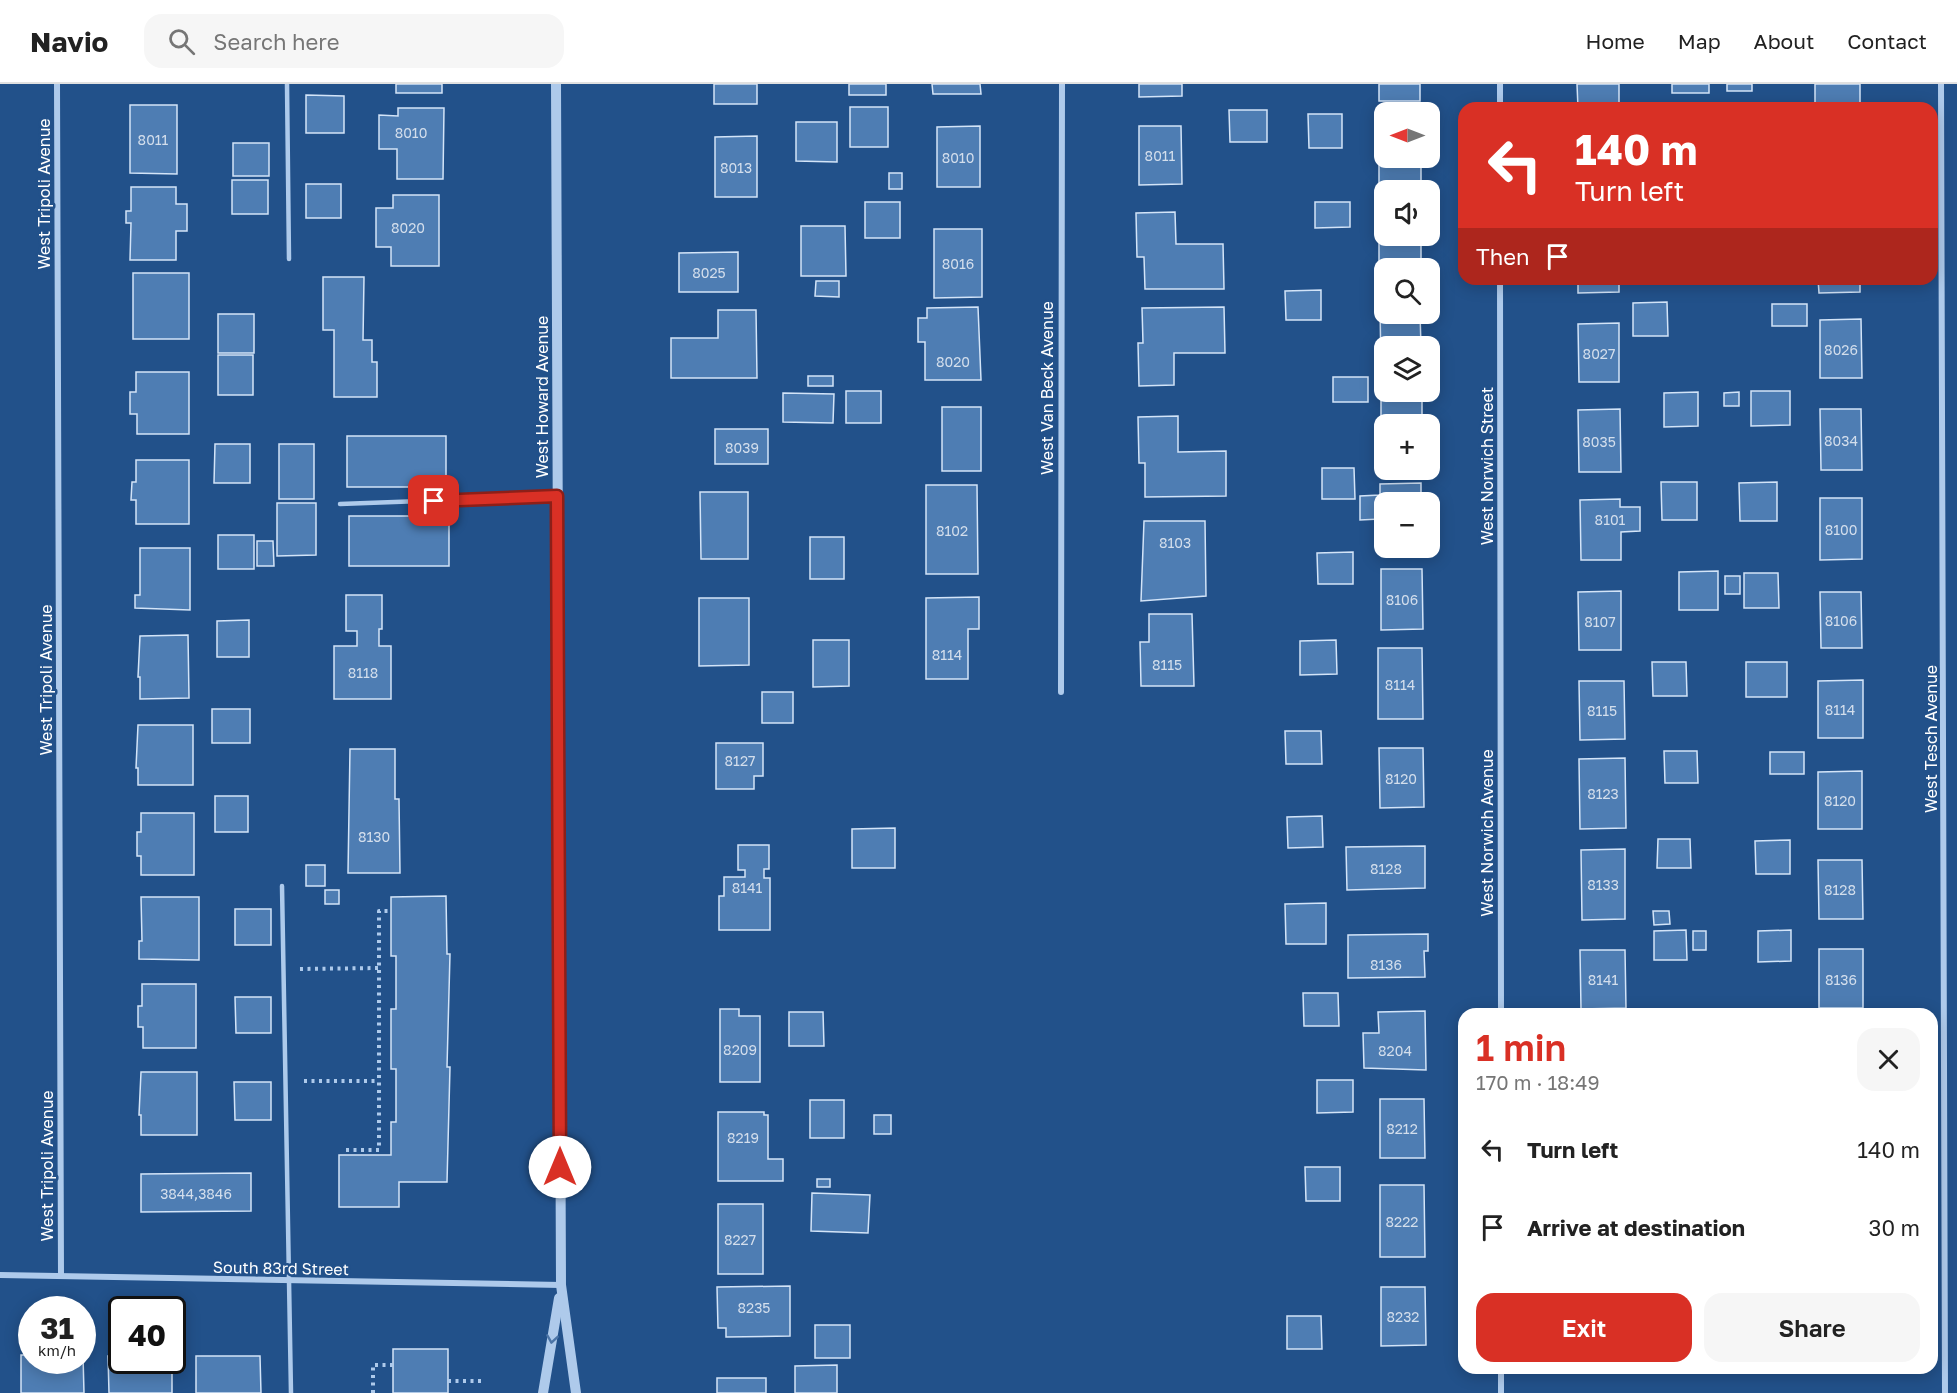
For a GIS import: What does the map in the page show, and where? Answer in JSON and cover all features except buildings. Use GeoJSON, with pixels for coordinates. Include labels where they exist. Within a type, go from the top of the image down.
{"type":"FeatureCollection","features":[{"type":"Feature","properties":{"kind":"street","name":"West Tripoli Avenue"},"geometry":{"type":"LineString","coordinates":[[57,84],[61,1276]]}},
{"type":"Feature","properties":{"kind":"street","name":"West Howard Avenue"},"geometry":{"type":"LineString","coordinates":[[556,84],[561,1286],[576,1393]]}},
{"type":"Feature","properties":{"kind":"street","name":"West Van Beck Avenue"},"geometry":{"type":"LineString","coordinates":[[1061,692],[1062,84]]}},
{"type":"Feature","properties":{"kind":"street"},"geometry":{"type":"LineString","coordinates":[[1500,84],[1500,102]]}},
{"type":"Feature","properties":{"kind":"street","name":"West Tesch Avenue"},"geometry":{"type":"LineString","coordinates":[[1941,84],[1945,1393]]}},
{"type":"Feature","properties":{"kind":"street","name":"West Norwich Street"},"geometry":{"type":"LineString","coordinates":[[1500,285],[1500,653]]}},
{"type":"Feature","properties":{"kind":"street","name":"West Norwich Avenue"},"geometry":{"type":"LineString","coordinates":[[1500,653],[1501,1008]]}},
{"type":"Feature","properties":{"kind":"street","name":"South 83rd Street"},"geometry":{"type":"LineString","coordinates":[[0,1275],[561,1286]]}},
{"type":"Feature","properties":{"kind":"street","name":"West Howard Avenue"},"geometry":{"type":"LineString","coordinates":[[543,1393],[561,1286]]}},
{"type":"Feature","properties":{"kind":"street"},"geometry":{"type":"LineString","coordinates":[[1501,1374],[1501,1393]]}},
{"type":"Feature","properties":{"kind":"lane"},"geometry":{"type":"LineString","coordinates":[[287,84],[289,259]]}},
{"type":"Feature","properties":{"kind":"lane"},"geometry":{"type":"LineString","coordinates":[[340,504],[557,496]]}},
{"type":"Feature","properties":{"kind":"lane"},"geometry":{"type":"LineString","coordinates":[[282,886],[291,1393]]}},
{"type":"Feature","properties":{"kind":"path"},"geometry":{"type":"LineString","coordinates":[[346,1150],[379,1150],[380,912],[391,912]]}},
{"type":"Feature","properties":{"kind":"path"},"geometry":{"type":"LineString","coordinates":[[284,969],[380,968]]}},
{"type":"Feature","properties":{"kind":"path"},"geometry":{"type":"LineString","coordinates":[[286,1081],[380,1081]]}},
{"type":"Feature","properties":{"kind":"path"},"geometry":{"type":"LineString","coordinates":[[373,1393],[373,1365],[393,1365]]}},
{"type":"Feature","properties":{"kind":"path"},"geometry":{"type":"LineString","coordinates":[[448,1381],[484,1381]]}},
{"type":"Feature","properties":{"kind":"route"},"geometry":{"type":"LineString","coordinates":[[434,501],[557,496],[560,1167]]}}]}
